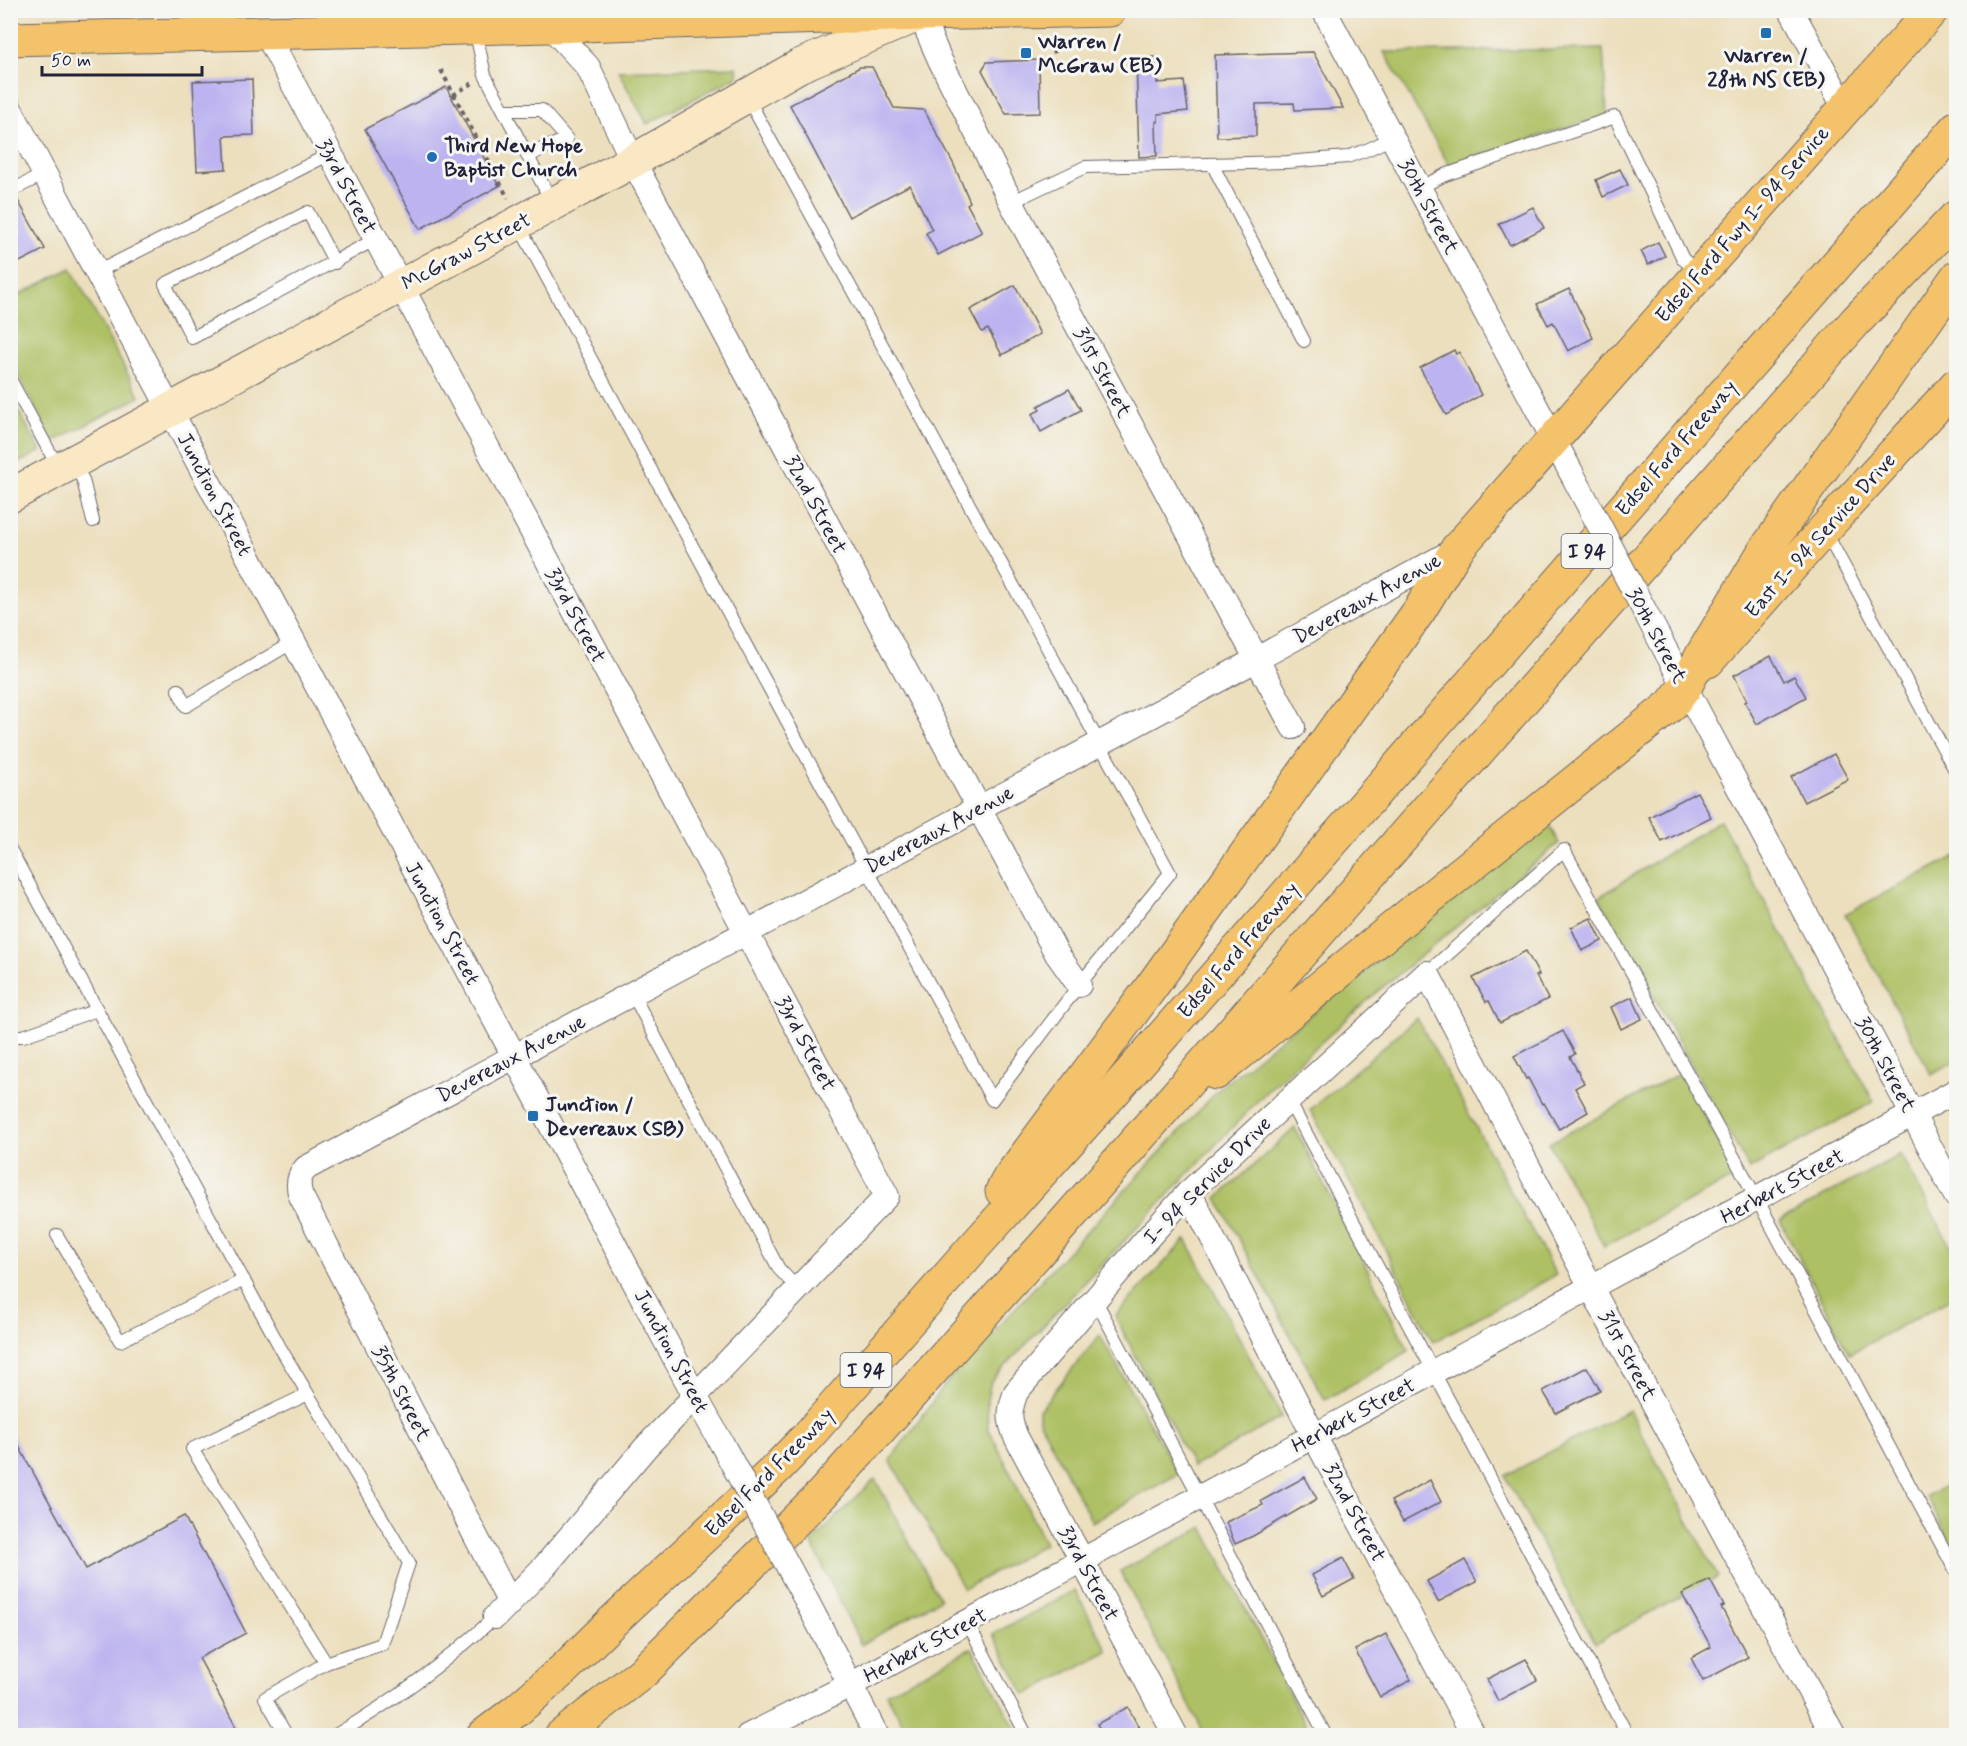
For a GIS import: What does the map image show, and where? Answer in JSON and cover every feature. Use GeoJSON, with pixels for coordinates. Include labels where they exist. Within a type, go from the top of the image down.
{"type":"FeatureCollection","features":[{"type":"Feature","properties":{"kind":"main road"},"geometry":{"type":"LineString","coordinates":[[10,39],[202,23],[266,33],[475,28],[546,18],[1110,10]]}},
{"type":"Feature","properties":{"kind":"main road","name":"Edsel Ford Fwy I- 94 Service"},"geometry":{"type":"LineString","coordinates":[[1553,439],[1932,10]]}},
{"type":"Feature","properties":{"kind":"main road","name":"Edsel Ford Freeway"},"geometry":{"type":"LineString","coordinates":[[483,1736],[564,1669],[777,1468],[815,1429],[1118,1087],[1956,128]]}},
{"type":"Feature","properties":{"kind":"main road","name":"I 94"},"geometry":{"type":"LineString","coordinates":[[561,1736],[642,1673],[822,1494],[1049,1240],[1855,322],[1956,217]]}},
{"type":"Feature","properties":{"kind":"main road"},"geometry":{"type":"LineString","coordinates":[[1156,1117],[1215,1074],[1667,708],[1685,687],[1763,554],[1956,278]]}},
{"type":"Feature","properties":{"kind":"main road","name":"East I- 94 Service Drive"},"geometry":{"type":"LineString","coordinates":[[1685,687],[1824,529],[1956,385]]}},
{"type":"Feature","properties":{"kind":"main road","name":"Devereaux Avenue"},"geometry":{"type":"LineString","coordinates":[[1457,549],[1553,439]]}},
{"type":"Feature","properties":{"kind":"main road"},"geometry":{"type":"LineString","coordinates":[[974,1247],[1009,1178],[1152,986],[1385,659],[1419,611],[1457,549]]}},
{"type":"Feature","properties":{"kind":"street","name":"30th Street"},"geometry":{"type":"LineString","coordinates":[[1324,10],[1956,1196]]}},
{"type":"Feature","properties":{"kind":"street"},"geometry":{"type":"LineString","coordinates":[[1791,10],[1845,108]]}},
{"type":"Feature","properties":{"kind":"street","name":"McGraw Street"},"geometry":{"type":"LineString","coordinates":[[10,496],[401,286],[514,214],[553,204],[799,66],[922,12]]}},
{"type":"Feature","properties":{"kind":"street","name":"31st Street"},"geometry":{"type":"LineString","coordinates":[[922,12],[940,60],[1011,202],[1293,727]]}},
{"type":"Feature","properties":{"kind":"street","name":"32nd Street"},"geometry":{"type":"LineString","coordinates":[[546,18],[588,67],[633,161],[978,807],[1057,954],[1079,985]]}},
{"type":"Feature","properties":{"kind":"street","name":"33rd Street"},"geometry":{"type":"LineString","coordinates":[[266,33],[887,1196],[797,1288]]}},
{"type":"Feature","properties":{"kind":"street","name":"Junction Street"},"geometry":{"type":"LineString","coordinates":[[10,109],[877,1736]]}},
{"type":"Feature","properties":{"kind":"street","name":"Devereaux Avenue"},"geometry":{"type":"LineString","coordinates":[[298,1182],[306,1168],[1457,549]]}},
{"type":"Feature","properties":{"kind":"street","name":"31st Street"},"geometry":{"type":"LineString","coordinates":[[1427,973],[1591,1287],[1834,1736]]}},
{"type":"Feature","properties":{"kind":"street","name":"I- 94 Service Drive"},"geometry":{"type":"LineString","coordinates":[[1010,1408],[1016,1392],[1189,1192],[1427,973]]}},
{"type":"Feature","properties":{"kind":"street","name":"Herbert Street"},"geometry":{"type":"LineString","coordinates":[[748,1736],[850,1685],[1083,1561],[1956,1091]]}},
{"type":"Feature","properties":{"kind":"street","name":"35th Street"},"geometry":{"type":"LineString","coordinates":[[298,1182],[301,1196],[502,1610]]}},
{"type":"Feature","properties":{"kind":"street","name":"32nd Street"},"geometry":{"type":"LineString","coordinates":[[1189,1192],[1314,1436],[1474,1736]]}},
{"type":"Feature","properties":{"kind":"street"},"geometry":{"type":"LineString","coordinates":[[502,1610],[545,1566],[646,1447],[797,1288]]}},
{"type":"Feature","properties":{"kind":"street","name":"33rd Street"},"geometry":{"type":"LineString","coordinates":[[1010,1408],[1010,1423],[1016,1437],[1176,1736]]}},
{"type":"Feature","properties":{"kind":"lane"},"geometry":{"type":"LineString","coordinates":[[475,28],[485,75],[553,204]]}},
{"type":"Feature","properties":{"kind":"lane"},"geometry":{"type":"LineString","coordinates":[[514,214],[992,1100],[1079,985],[1170,873],[746,96]]}},
{"type":"Feature","properties":{"kind":"lane"},"geometry":{"type":"LineString","coordinates":[[504,110],[543,110],[567,139],[528,158]]}},
{"type":"Feature","properties":{"kind":"lane"},"geometry":{"type":"LineString","coordinates":[[1419,188],[1445,175],[1615,117],[1683,259],[1699,273]]}},
{"type":"Feature","properties":{"kind":"lane"},"geometry":{"type":"LineString","coordinates":[[1011,202],[1085,167],[1287,162],[1347,157],[1392,138]]}},
{"type":"Feature","properties":{"kind":"lane"},"geometry":{"type":"LineString","coordinates":[[97,272],[330,154]]}},
{"type":"Feature","properties":{"kind":"lane"},"geometry":{"type":"LineString","coordinates":[[1212,164],[1304,340]]}},
{"type":"Feature","properties":{"kind":"lane"},"geometry":{"type":"LineString","coordinates":[[10,191],[45,174]]}},
{"type":"Feature","properties":{"kind":"lane"},"geometry":{"type":"LineString","coordinates":[[335,263],[308,212],[165,284],[192,338],[335,263],[376,239]]}},
{"type":"Feature","properties":{"kind":"lane"},"geometry":{"type":"LineString","coordinates":[[10,379],[66,466],[83,480],[93,521]]}},
{"type":"Feature","properties":{"kind":"lane"},"geometry":{"type":"LineString","coordinates":[[1824,529],[1956,772]]}},
{"type":"Feature","properties":{"kind":"lane"},"geometry":{"type":"LineString","coordinates":[[178,690],[186,706],[293,642]]}},
{"type":"Feature","properties":{"kind":"lane"},"geometry":{"type":"LineString","coordinates":[[10,849],[244,1280],[308,1394],[409,1563],[382,1644],[326,1664],[265,1698],[287,1736]]}},
{"type":"Feature","properties":{"kind":"lane"},"geometry":{"type":"LineString","coordinates":[[1427,973],[1564,850],[1758,1199],[1956,1572]]}},
{"type":"Feature","properties":{"kind":"lane"},"geometry":{"type":"LineString","coordinates":[[632,993],[779,1269],[797,1288]]}},
{"type":"Feature","properties":{"kind":"lane"},"geometry":{"type":"LineString","coordinates":[[10,1036],[22,1036],[97,1010]]}},
{"type":"Feature","properties":{"kind":"lane"},"geometry":{"type":"LineString","coordinates":[[1288,1099],[1628,1736]]}},
{"type":"Feature","properties":{"kind":"lane"},"geometry":{"type":"LineString","coordinates":[[57,1235],[120,1341],[244,1280]]}},
{"type":"Feature","properties":{"kind":"lane"},"geometry":{"type":"LineString","coordinates":[[1095,1299],[1326,1736]]}},
{"type":"Feature","properties":{"kind":"lane"},"geometry":{"type":"LineString","coordinates":[[308,1394],[192,1449],[326,1664]]}},
{"type":"Feature","properties":{"kind":"lane"},"geometry":{"type":"LineString","coordinates":[[334,1736],[391,1700],[438,1666],[502,1610]]}},
{"type":"Feature","properties":{"kind":"lane"},"geometry":{"type":"LineString","coordinates":[[967,1622],[1027,1736]]}},
{"type":"Feature","properties":{"kind":"path"},"geometry":{"type":"LineString","coordinates":[[1053,49],[1054,56]]}},
{"type":"Feature","properties":{"kind":"path"},"geometry":{"type":"LineString","coordinates":[[441,70],[514,214]]}},
{"type":"Feature","properties":{"kind":"path"},"geometry":{"type":"LineString","coordinates":[[453,95],[475,82]]}},
{"type":"Feature","properties":{"kind":"path"},"geometry":{"type":"LineString","coordinates":[[1951,1122],[1956,1124]]}},
{"type":"Feature","properties":{"kind":"green space"},"geometry":{"type":"Polygon","coordinates":[[[1603,49],[1607,115],[1449,165],[1384,52],[1603,49]]]}},
{"type":"Feature","properties":{"kind":"green space"},"geometry":{"type":"Polygon","coordinates":[[[737,67],[738,76],[647,124],[618,71],[737,67]]]}},
{"type":"Feature","properties":{"kind":"green space"},"geometry":{"type":"Polygon","coordinates":[[[71,268],[140,397],[53,442],[11,361],[11,299],[71,268]]]}},
{"type":"Feature","properties":{"kind":"green space"},"geometry":{"type":"Polygon","coordinates":[[[10,396],[41,451],[11,467],[10,467],[10,396]]]}},
{"type":"Feature","properties":{"kind":"green space"},"geometry":{"type":"Polygon","coordinates":[[[1720,820],[1874,1102],[1749,1169],[1599,897],[1720,820]]]}},
{"type":"Feature","properties":{"kind":"green space"},"geometry":{"type":"Polygon","coordinates":[[[1548,824],[1559,843],[1378,991],[1266,1092],[991,1381],[987,1400],[988,1427],[1045,1544],[964,1589],[890,1460],[950,1378],[1222,1086],[1548,824]]]}},
{"type":"Feature","properties":{"kind":"green space"},"geometry":{"type":"Polygon","coordinates":[[[1956,856],[1956,1061],[1931,1074],[1845,914],[1956,856]]]}},
{"type":"Feature","properties":{"kind":"green space"},"geometry":{"type":"Polygon","coordinates":[[[1417,1018],[1556,1275],[1433,1342],[1364,1208],[1310,1110],[1417,1018]]]}},
{"type":"Feature","properties":{"kind":"green space"},"geometry":{"type":"Polygon","coordinates":[[[1682,1072],[1737,1176],[1604,1246],[1549,1143],[1682,1072]]]}},
{"type":"Feature","properties":{"kind":"green space"},"geometry":{"type":"Polygon","coordinates":[[[1295,1128],[1409,1351],[1325,1400],[1217,1198],[1295,1128]]]}},
{"type":"Feature","properties":{"kind":"green space"},"geometry":{"type":"Polygon","coordinates":[[[1901,1154],[1956,1257],[1956,1296],[1849,1354],[1780,1220],[1901,1154]]]}},
{"type":"Feature","properties":{"kind":"green space"},"geometry":{"type":"Polygon","coordinates":[[[1186,1239],[1282,1417],[1193,1467],[1115,1316],[1186,1239]]]}},
{"type":"Feature","properties":{"kind":"green space"},"geometry":{"type":"Polygon","coordinates":[[[1100,1335],[1178,1474],[1092,1522],[1039,1420],[1039,1410],[1100,1335]]]}},
{"type":"Feature","properties":{"kind":"green space"},"geometry":{"type":"Polygon","coordinates":[[[1629,1410],[1718,1577],[1595,1643],[1505,1476],[1629,1410]]]}},
{"type":"Feature","properties":{"kind":"green space"},"geometry":{"type":"Polygon","coordinates":[[[875,1479],[940,1599],[861,1645],[811,1542],[875,1479]]]}},
{"type":"Feature","properties":{"kind":"green space"},"geometry":{"type":"Polygon","coordinates":[[[1956,1480],[1956,1553],[1926,1496],[1956,1480]]]}},
{"type":"Feature","properties":{"kind":"green space"},"geometry":{"type":"Polygon","coordinates":[[[1203,1527],[1311,1735],[1205,1735],[1120,1571],[1203,1527]]]}},
{"type":"Feature","properties":{"kind":"green space"},"geometry":{"type":"Polygon","coordinates":[[[1075,1590],[1108,1651],[1025,1695],[993,1634],[1075,1590]]]}},
{"type":"Feature","properties":{"kind":"green space"},"geometry":{"type":"Polygon","coordinates":[[[972,1648],[1019,1735],[909,1735],[886,1693],[972,1648]]]}},
{"type":"Feature","properties":{"kind":"building"},"geometry":{"type":"Polygon","coordinates":[[[1313,52],[1343,108],[1295,110],[1294,103],[1256,104],[1256,136],[1217,137],[1215,55],[1313,52]]]}},
{"type":"Feature","properties":{"kind":"building"},"geometry":{"type":"Polygon","coordinates":[[[1156,57],[1157,83],[1184,81],[1188,111],[1158,114],[1158,122],[1156,122],[1157,156],[1139,157],[1136,58],[1156,57]]]}},
{"type":"Feature","properties":{"kind":"building"},"geometry":{"type":"Polygon","coordinates":[[[1039,60],[1040,113],[1006,114],[982,70],[987,62],[1039,60]]]}},
{"type":"Feature","properties":{"kind":"building"},"geometry":{"type":"Polygon","coordinates":[[[860,67],[872,67],[894,108],[924,110],[953,163],[970,202],[967,204],[982,232],[938,255],[926,233],[932,230],[910,185],[849,217],[790,105],[860,67]]]}},
{"type":"Feature","properties":{"kind":"building"},"geometry":{"type":"Polygon","coordinates":[[[252,79],[254,135],[224,136],[226,169],[197,171],[193,81],[252,79]]]}},
{"type":"Feature","properties":{"kind":"building","name":"Third New Hope Baptist Church"},"geometry":{"type":"Polygon","coordinates":[[[446,87],[499,186],[420,229],[365,129],[446,87]]]}},
{"type":"Feature","properties":{"kind":"building"},"geometry":{"type":"Polygon","coordinates":[[[1620,169],[1628,185],[1603,197],[1596,180],[1620,169]]]}},
{"type":"Feature","properties":{"kind":"building"},"geometry":{"type":"Polygon","coordinates":[[[16,197],[45,249],[10,267],[10,199],[16,197]]]}},
{"type":"Feature","properties":{"kind":"building"},"geometry":{"type":"Polygon","coordinates":[[[1533,207],[1544,228],[1510,245],[1499,224],[1533,207]]]}},
{"type":"Feature","properties":{"kind":"building"},"geometry":{"type":"Polygon","coordinates":[[[1658,242],[1665,256],[1648,265],[1641,251],[1658,242]]]}},
{"type":"Feature","properties":{"kind":"building"},"geometry":{"type":"Polygon","coordinates":[[[1015,285],[1040,334],[1002,355],[988,329],[982,332],[970,310],[1015,285]]]}},
{"type":"Feature","properties":{"kind":"building"},"geometry":{"type":"Polygon","coordinates":[[[1569,289],[1593,338],[1568,351],[1553,322],[1548,325],[1537,304],[1569,289]]]}},
{"type":"Feature","properties":{"kind":"building"},"geometry":{"type":"Polygon","coordinates":[[[1454,350],[1456,354],[1459,352],[1481,395],[1446,415],[1420,368],[1454,350]]]}},
{"type":"Feature","properties":{"kind":"building"},"geometry":{"type":"Polygon","coordinates":[[[1069,389],[1081,410],[1041,432],[1032,414],[1040,410],[1038,406],[1069,389]]]}},
{"type":"Feature","properties":{"kind":"building"},"geometry":{"type":"Polygon","coordinates":[[[1771,656],[1784,681],[1794,676],[1806,697],[1757,724],[1734,675],[1771,656]]]}},
{"type":"Feature","properties":{"kind":"building"},"geometry":{"type":"Polygon","coordinates":[[[1834,754],[1848,779],[1804,802],[1791,777],[1834,754]]]}},
{"type":"Feature","properties":{"kind":"building"},"geometry":{"type":"Polygon","coordinates":[[[1697,792],[1711,817],[1662,842],[1649,817],[1697,792]]]}},
{"type":"Feature","properties":{"kind":"building"},"geometry":{"type":"Polygon","coordinates":[[[1591,918],[1602,941],[1582,951],[1571,927],[1591,918]]]}},
{"type":"Feature","properties":{"kind":"building"},"geometry":{"type":"Polygon","coordinates":[[[1526,951],[1539,975],[1536,976],[1548,999],[1500,1023],[1489,1001],[1486,1002],[1473,978],[1526,951]]]}},
{"type":"Feature","properties":{"kind":"building"},"geometry":{"type":"Polygon","coordinates":[[[1632,997],[1642,1019],[1621,1029],[1611,1007],[1632,997]]]}},
{"type":"Feature","properties":{"kind":"building"},"geometry":{"type":"Polygon","coordinates":[[[1563,1031],[1575,1054],[1570,1057],[1584,1083],[1575,1088],[1588,1112],[1559,1129],[1528,1078],[1526,1079],[1514,1056],[1563,1031]]]}},
{"type":"Feature","properties":{"kind":"building"},"geometry":{"type":"Polygon","coordinates":[[[1587,1367],[1600,1390],[1556,1413],[1543,1391],[1587,1367]]]}},
{"type":"Feature","properties":{"kind":"building"},"geometry":{"type":"Polygon","coordinates":[[[10,1430],[86,1569],[184,1516],[246,1633],[199,1658],[236,1727],[220,1736],[10,1736],[10,1430]]]}},
{"type":"Feature","properties":{"kind":"building"},"geometry":{"type":"Polygon","coordinates":[[[1305,1477],[1317,1499],[1235,1544],[1226,1522],[1263,1505],[1261,1501],[1305,1477]]]}},
{"type":"Feature","properties":{"kind":"building"},"geometry":{"type":"Polygon","coordinates":[[[1430,1480],[1441,1502],[1403,1522],[1391,1501],[1430,1480]]]}},
{"type":"Feature","properties":{"kind":"building"},"geometry":{"type":"Polygon","coordinates":[[[1343,1558],[1354,1579],[1323,1596],[1312,1575],[1343,1558]]]}},
{"type":"Feature","properties":{"kind":"building"},"geometry":{"type":"Polygon","coordinates":[[[1465,1560],[1477,1582],[1438,1602],[1427,1581],[1465,1560]]]}},
{"type":"Feature","properties":{"kind":"building"},"geometry":{"type":"Polygon","coordinates":[[[1710,1580],[1724,1606],[1721,1607],[1748,1657],[1703,1681],[1691,1658],[1711,1647],[1682,1594],[1710,1580]]]}},
{"type":"Feature","properties":{"kind":"building"},"geometry":{"type":"Polygon","coordinates":[[[1386,1634],[1411,1680],[1380,1697],[1355,1650],[1386,1634]]]}},
{"type":"Feature","properties":{"kind":"building"},"geometry":{"type":"Polygon","coordinates":[[[1526,1659],[1537,1680],[1498,1701],[1487,1679],[1526,1659]]]}},
{"type":"Feature","properties":{"kind":"building"},"geometry":{"type":"Polygon","coordinates":[[[1128,1707],[1139,1728],[1126,1736],[1103,1736],[1097,1724],[1128,1707]]]}},
{"type":"Feature","properties":{"kind":"place","name":"Warren / 28th NS (EB)"},"geometry":{"type":"Point","coordinates":[1766,33]}},
{"type":"Feature","properties":{"kind":"place","name":"Warren / McGraw (EB)"},"geometry":{"type":"Point","coordinates":[1026,53]}},
{"type":"Feature","properties":{"kind":"place","name":"Third New Hope Baptist Church"},"geometry":{"type":"Point","coordinates":[432,157]}},
{"type":"Feature","properties":{"kind":"place","name":"Junction / Devereaux (SB)"},"geometry":{"type":"Point","coordinates":[533,1116]}}]}
